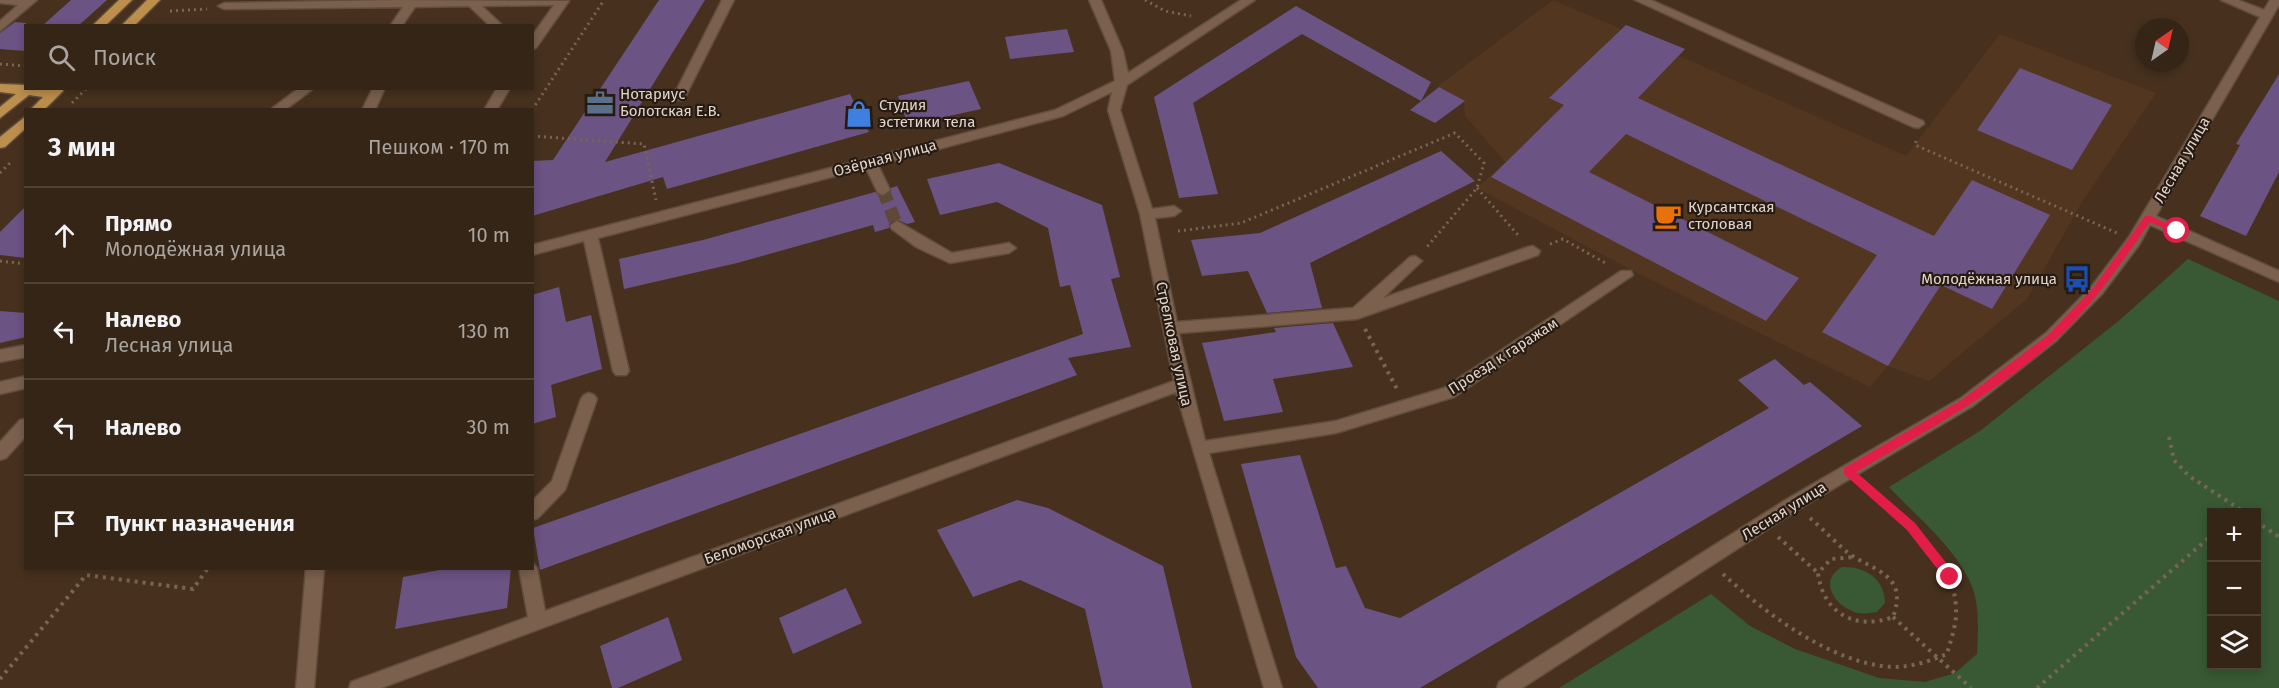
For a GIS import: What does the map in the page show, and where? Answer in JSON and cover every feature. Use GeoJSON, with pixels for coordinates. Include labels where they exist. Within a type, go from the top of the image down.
{"type":"FeatureCollection","features":[{"type":"Feature","properties":{"kind":"main road"},"geometry":{"type":"LineString","coordinates":[[101,24],[126,0]]}},
{"type":"Feature","properties":{"kind":"main road"},"geometry":{"type":"LineString","coordinates":[[129,24],[154,0]]}},
{"type":"Feature","properties":{"kind":"main road"},"geometry":{"type":"LineString","coordinates":[[0,88],[24,90]]}},
{"type":"Feature","properties":{"kind":"main road"},"geometry":{"type":"LineString","coordinates":[[0,114],[28,90],[56,91]]}},
{"type":"Feature","properties":{"kind":"main road"},"geometry":{"type":"LineString","coordinates":[[38,108],[56,91]]}},
{"type":"Feature","properties":{"kind":"main road"},"geometry":{"type":"LineString","coordinates":[[0,144],[24,122]]}},
{"type":"Feature","properties":{"kind":"street"},"geometry":{"type":"LineString","coordinates":[[3,0],[29,1]]}},
{"type":"Feature","properties":{"kind":"street"},"geometry":{"type":"LineString","coordinates":[[679,97],[729,0]]}},
{"type":"Feature","properties":{"kind":"street","name":"Стрелковая улица"},"geometry":{"type":"LineString","coordinates":[[1095,0],[1120,60],[1121,82],[1113,103],[1114,110],[1151,234],[1182,384],[1199,448],[1273,688]]}},
{"type":"Feature","properties":{"kind":"street","name":"Озёрная улица"},"geometry":{"type":"LineString","coordinates":[[534,249],[1059,113],[1121,82],[1249,0]]}},
{"type":"Feature","properties":{"kind":"street"},"geometry":{"type":"LineString","coordinates":[[1641,0],[1917,124]]}},
{"type":"Feature","properties":{"kind":"street"},"geometry":{"type":"LineString","coordinates":[[2227,0],[2267,15]]}},
{"type":"Feature","properties":{"kind":"street","name":"Лесная улица"},"geometry":{"type":"LineString","coordinates":[[1506,688],[1793,504],[1967,402],[2051,338],[2097,290],[2134,241],[2276,0]]}},
{"type":"Feature","properties":{"kind":"street"},"geometry":{"type":"LineString","coordinates":[[0,27],[29,1]]}},
{"type":"Feature","properties":{"kind":"street"},"geometry":{"type":"LineString","coordinates":[[469,1],[495,24]]}},
{"type":"Feature","properties":{"kind":"street"},"geometry":{"type":"LineString","coordinates":[[224,6],[563,1]]}},
{"type":"Feature","properties":{"kind":"street"},"geometry":{"type":"LineString","coordinates":[[534,42],[563,1]]}},
{"type":"Feature","properties":{"kind":"street"},"geometry":{"type":"LineString","coordinates":[[397,24],[412,3]]}},
{"type":"Feature","properties":{"kind":"street"},"geometry":{"type":"LineString","coordinates":[[279,108],[305,90]]}},
{"type":"Feature","properties":{"kind":"street"},"geometry":{"type":"LineString","coordinates":[[369,108],[378,90]]}},
{"type":"Feature","properties":{"kind":"street"},"geometry":{"type":"LineString","coordinates":[[491,108],[503,90]]}},
{"type":"Feature","properties":{"kind":"street"},"geometry":{"type":"LineString","coordinates":[[870,162],[883,190]]}},
{"type":"Feature","properties":{"kind":"street"},"geometry":{"type":"LineString","coordinates":[[1146,214],[1174,212]]}},
{"type":"Feature","properties":{"kind":"street"},"geometry":{"type":"LineString","coordinates":[[2148,218],[2279,277]]}},
{"type":"Feature","properties":{"kind":"street"},"geometry":{"type":"LineString","coordinates":[[897,226],[921,243],[951,258],[1009,248]]}},
{"type":"Feature","properties":{"kind":"street"},"geometry":{"type":"LineString","coordinates":[[590,235],[621,371]]}},
{"type":"Feature","properties":{"kind":"street"},"geometry":{"type":"LineString","coordinates":[[1170,328],[1357,313],[1533,251]]}},
{"type":"Feature","properties":{"kind":"street"},"geometry":{"type":"LineString","coordinates":[[1357,313],[1415,261]]}},
{"type":"Feature","properties":{"kind":"street","name":"Проезд к гаражам"},"geometry":{"type":"LineString","coordinates":[[1199,448],[1336,427],[1449,393],[1626,275]]}},
{"type":"Feature","properties":{"kind":"street"},"geometry":{"type":"LineString","coordinates":[[0,356],[24,351]]}},
{"type":"Feature","properties":{"kind":"street"},"geometry":{"type":"LineString","coordinates":[[0,388],[24,382]]}},
{"type":"Feature","properties":{"kind":"street","name":"Беломорская улица"},"geometry":{"type":"LineString","coordinates":[[358,688],[1182,384]]}},
{"type":"Feature","properties":{"kind":"street"},"geometry":{"type":"LineString","coordinates":[[534,511],[559,485],[589,399]]}},
{"type":"Feature","properties":{"kind":"street"},"geometry":{"type":"LineString","coordinates":[[0,453],[24,427]]}},
{"type":"Feature","properties":{"kind":"street"},"geometry":{"type":"LineString","coordinates":[[305,688],[315,570]]}},
{"type":"Feature","properties":{"kind":"street"},"geometry":{"type":"LineString","coordinates":[[528,570],[538,622]]}},
{"type":"Feature","properties":{"kind":"path"},"geometry":{"type":"LineString","coordinates":[[533,108],[604,0]]}},
{"type":"Feature","properties":{"kind":"path"},"geometry":{"type":"LineString","coordinates":[[1145,0],[1165,11],[1192,16]]}},
{"type":"Feature","properties":{"kind":"path"},"geometry":{"type":"LineString","coordinates":[[163,11],[194,11],[224,6]]}},
{"type":"Feature","properties":{"kind":"path"},"geometry":{"type":"LineString","coordinates":[[0,64],[24,66]]}},
{"type":"Feature","properties":{"kind":"path"},"geometry":{"type":"LineString","coordinates":[[70,105],[85,90]]}},
{"type":"Feature","properties":{"kind":"path"},"geometry":{"type":"LineString","coordinates":[[1917,124],[1915,145],[2134,241]]}},
{"type":"Feature","properties":{"kind":"path"},"geometry":{"type":"LineString","coordinates":[[1151,234],[1241,223],[1455,133],[1484,163],[1477,188],[1415,261]]}},
{"type":"Feature","properties":{"kind":"path"},"geometry":{"type":"LineString","coordinates":[[534,136],[644,144],[657,204]]}},
{"type":"Feature","properties":{"kind":"path"},"geometry":{"type":"LineString","coordinates":[[1477,188],[1533,251],[1563,239],[1626,275]]}},
{"type":"Feature","properties":{"kind":"path"},"geometry":{"type":"LineString","coordinates":[[0,261],[24,264]]}},
{"type":"Feature","properties":{"kind":"path"},"geometry":{"type":"LineString","coordinates":[[1357,313],[1406,406]]}},
{"type":"Feature","properties":{"kind":"path"},"geometry":{"type":"LineString","coordinates":[[2169,437],[2174,460],[2189,476],[2235,508]]}},
{"type":"Feature","properties":{"kind":"path"},"geometry":{"type":"LineString","coordinates":[[1708,559],[1739,590],[1780,622],[1845,654],[1885,666],[1925,663],[1947,654],[1956,625],[1956,603],[1950,577],[1911,526],[1848,471]]}},
{"type":"Feature","properties":{"kind":"path"},"geometry":{"type":"LineString","coordinates":[[1763,524],[1818,573],[1821,591],[1839,613],[1863,623],[1880,624],[1893,617],[1899,606],[1898,596],[1888,577],[1873,564],[1854,557],[1793,504]]}},
{"type":"Feature","properties":{"kind":"path"},"geometry":{"type":"LineString","coordinates":[[2261,524],[2279,537]]}},
{"type":"Feature","properties":{"kind":"path"},"geometry":{"type":"LineString","coordinates":[[2037,688],[2207,539]]}},
{"type":"Feature","properties":{"kind":"path"},"geometry":{"type":"LineString","coordinates":[[1818,573],[1831,559],[1854,557]]}},
{"type":"Feature","properties":{"kind":"path"},"geometry":{"type":"LineString","coordinates":[[0,678],[86,575],[194,589],[207,570]]}},
{"type":"Feature","properties":{"kind":"path"},"geometry":{"type":"LineString","coordinates":[[1893,617],[1971,688]]}},
{"type":"Feature","properties":{"kind":"shaded area"},"geometry":{"type":"Polygon","coordinates":[[[1553,0],[1621,29],[1625,25],[1685,49],[1679,56],[1906,156],[2000,34],[2156,93],[2082,202],[2027,299],[1929,381],[1888,366],[1870,387],[1641,275],[1477,188],[1505,162],[1465,116],[1464,101],[1438,86],[1553,0]]]}},
{"type":"Feature","properties":{"kind":"green space"},"geometry":{"type":"Polygon","coordinates":[[[2188,259],[2279,301],[2279,688],[1559,688],[1711,594],[1750,626],[1795,649],[1879,678],[1925,682],[1955,673],[1977,654],[1978,619],[1974,592],[1955,557],[1934,532],[1889,487],[1980,431],[2121,319],[2188,259]]]}},
{"type":"Feature","properties":{"kind":"green space"},"geometry":{"type":"Polygon","coordinates":[[[1842,567],[1866,572],[1882,587],[1885,603],[1877,612],[1855,612],[1839,603],[1834,597],[1830,585],[1831,578],[1842,567]]]}},
{"type":"Feature","properties":{"kind":"building"},"geometry":{"type":"Polygon","coordinates":[[[71,0],[107,0],[80,24],[44,24],[71,0]]]}},
{"type":"Feature","properties":{"kind":"building"},"geometry":{"type":"Polygon","coordinates":[[[659,0],[705,0],[605,162],[850,94],[869,132],[667,189],[663,177],[534,215],[534,161],[553,160],[659,0]]]}},
{"type":"Feature","properties":{"kind":"building"},"geometry":{"type":"Polygon","coordinates":[[[1296,6],[1431,82],[1421,101],[1302,34],[1193,103],[1218,194],[1179,198],[1154,97],[1296,6]]]}},
{"type":"Feature","properties":{"kind":"building"},"geometry":{"type":"Polygon","coordinates":[[[15,22],[26,23],[24,24],[24,51],[0,49],[0,33],[15,22]]]}},
{"type":"Feature","properties":{"kind":"building"},"geometry":{"type":"Polygon","coordinates":[[[1626,25],[1685,49],[1638,98],[1934,236],[1972,180],[2050,215],[1992,309],[1941,285],[1888,366],[1822,332],[1877,255],[1626,134],[1589,172],[1799,278],[1766,321],[1491,177],[1564,105],[1549,98],[1626,25]]]}},
{"type":"Feature","properties":{"kind":"building"},"geometry":{"type":"Polygon","coordinates":[[[1067,29],[1074,52],[1010,59],[1005,37],[1067,29]]]}},
{"type":"Feature","properties":{"kind":"building"},"geometry":{"type":"Polygon","coordinates":[[[2020,68],[2112,105],[2072,170],[1977,130],[2020,68]]]}},
{"type":"Feature","properties":{"kind":"building"},"geometry":{"type":"Polygon","coordinates":[[[2279,74],[2279,172],[2246,236],[2200,216],[2240,145],[2236,144],[2279,74]]]}},
{"type":"Feature","properties":{"kind":"building"},"geometry":{"type":"Polygon","coordinates":[[[969,81],[981,109],[908,125],[898,96],[969,81]]]}},
{"type":"Feature","properties":{"kind":"building"},"geometry":{"type":"Polygon","coordinates":[[[1439,87],[1465,101],[1435,123],[1410,110],[1439,87]]]}},
{"type":"Feature","properties":{"kind":"building"},"geometry":{"type":"Polygon","coordinates":[[[1441,151],[1475,181],[1310,263],[1322,308],[1267,313],[1248,271],[1202,276],[1191,240],[1260,233],[1441,151]]]}},
{"type":"Feature","properties":{"kind":"building"},"geometry":{"type":"Polygon","coordinates":[[[999,163],[1102,205],[1120,277],[1111,279],[1131,347],[1068,358],[1077,375],[540,570],[534,528],[1083,334],[1070,285],[1060,287],[1048,228],[997,202],[940,215],[927,179],[999,163]]]}},
{"type":"Feature","properties":{"kind":"building"},"geometry":{"type":"Polygon","coordinates":[[[897,186],[915,222],[907,224],[896,219],[889,224],[889,228],[875,232],[873,225],[737,263],[624,289],[619,259],[703,240],[875,192],[884,197],[891,192],[891,188],[897,186]]]}},
{"type":"Feature","properties":{"kind":"building"},"geometry":{"type":"Polygon","coordinates":[[[24,208],[24,258],[0,255],[0,232],[24,208]]]}},
{"type":"Feature","properties":{"kind":"building"},"geometry":{"type":"Polygon","coordinates":[[[559,287],[566,322],[591,315],[602,369],[551,385],[556,417],[534,423],[534,294],[559,287]]]}},
{"type":"Feature","properties":{"kind":"building"},"geometry":{"type":"Polygon","coordinates":[[[0,311],[24,313],[24,337],[0,343],[0,311]]]}},
{"type":"Feature","properties":{"kind":"building"},"geometry":{"type":"Polygon","coordinates":[[[1333,323],[1353,367],[1273,379],[1283,412],[1224,421],[1202,343],[1276,332],[1274,328],[1333,323]]]}},
{"type":"Feature","properties":{"kind":"building"},"geometry":{"type":"Polygon","coordinates":[[[1775,359],[1804,385],[1810,382],[1862,426],[1420,688],[1318,688],[1296,657],[1241,464],[1300,455],[1336,568],[1346,566],[1365,608],[1400,618],[1769,408],[1738,380],[1775,359]]]}},
{"type":"Feature","properties":{"kind":"building"},"geometry":{"type":"Polygon","coordinates":[[[1017,500],[1048,508],[1163,566],[1192,688],[1103,688],[1085,609],[1020,580],[973,597],[937,530],[1017,500]]]}},
{"type":"Feature","properties":{"kind":"building"},"geometry":{"type":"Polygon","coordinates":[[[440,570],[511,570],[507,608],[395,629],[403,577],[440,570]]]}},
{"type":"Feature","properties":{"kind":"building"},"geometry":{"type":"Polygon","coordinates":[[[846,588],[862,623],[793,654],[779,618],[846,588]]]}},
{"type":"Feature","properties":{"kind":"building"},"geometry":{"type":"Polygon","coordinates":[[[668,617],[682,660],[618,688],[612,688],[600,646],[668,617]]]}},
{"type":"Feature","properties":{"kind":"tunnel"},"geometry":{"type":"LineString","coordinates":[[883,190],[897,226]]}},
{"type":"Feature","properties":{"kind":"place","name":"Нотариус Болотская Е.В."},"geometry":{"type":"Point","coordinates":[600,103]}},
{"type":"Feature","properties":{"kind":"place","name":"Студия эстетики тела"},"geometry":{"type":"Point","coordinates":[859,114]}},
{"type":"Feature","properties":{"kind":"place","name":"Курсантская столовая"},"geometry":{"type":"Point","coordinates":[1668,216]}},
{"type":"Feature","properties":{"kind":"place","name":"Молодёжная улица"},"geometry":{"type":"Point","coordinates":[2077,279]}},
{"type":"Feature","properties":{"kind":"route"},"geometry":{"type":"LineString","coordinates":[[1950,577],[1911,526],[1848,471],[1967,402],[2051,338],[2097,290],[2134,241],[2148,218],[2177,231]]}}]}
